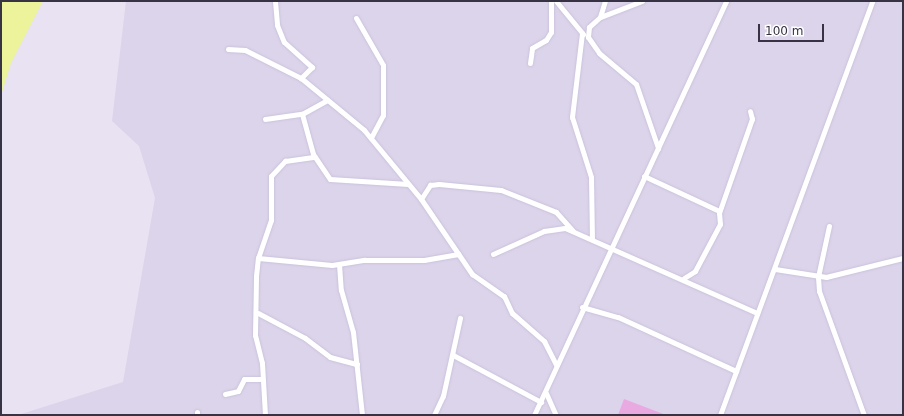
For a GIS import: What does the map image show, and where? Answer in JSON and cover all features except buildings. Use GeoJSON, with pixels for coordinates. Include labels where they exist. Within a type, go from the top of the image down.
{"type":"FeatureCollection","features":[{"type":"Feature","properties":{"kind":"street"},"geometry":{"type":"LineString","coordinates":[[275,1],[277,25],[284,42],[312,67],[301,78]]}},
{"type":"Feature","properties":{"kind":"street"},"geometry":{"type":"LineString","coordinates":[[530,63],[532,48],[546,40],[551,32],[551,1]]}},
{"type":"Feature","properties":{"kind":"street"},"geometry":{"type":"LineString","coordinates":[[556,1],[600,53],[636,84],[658,148]]}},
{"type":"Feature","properties":{"kind":"street"},"geometry":{"type":"LineString","coordinates":[[600,17],[605,1]]}},
{"type":"Feature","properties":{"kind":"street"},"geometry":{"type":"LineString","coordinates":[[588,37],[589,28],[600,17],[642,1]]}},
{"type":"Feature","properties":{"kind":"street"},"geometry":{"type":"LineString","coordinates":[[534,415],[546,393],[556,365],[582,307],[726,1]]}},
{"type":"Feature","properties":{"kind":"street"},"geometry":{"type":"LineString","coordinates":[[720,415],[757,313],[775,269],[872,1]]}},
{"type":"Feature","properties":{"kind":"street"},"geometry":{"type":"LineString","coordinates":[[356,18],[383,65],[383,115],[371,138]]}},
{"type":"Feature","properties":{"kind":"street"},"geometry":{"type":"LineString","coordinates":[[582,33],[572,117],[591,176],[592,239]]}},
{"type":"Feature","properties":{"kind":"street"},"geometry":{"type":"LineString","coordinates":[[228,48],[245,50],[301,78],[371,138],[421,199],[472,274],[502,294],[512,313],[544,341],[556,365]]}},
{"type":"Feature","properties":{"kind":"street"},"geometry":{"type":"LineString","coordinates":[[264,119],[302,114],[318,108],[327,100]]}},
{"type":"Feature","properties":{"kind":"street"},"geometry":{"type":"LineString","coordinates":[[684,278],[695,271],[710,248],[720,224],[719,211],[750,126],[753,114],[750,111]]}},
{"type":"Feature","properties":{"kind":"street"},"geometry":{"type":"LineString","coordinates":[[302,114],[315,157],[331,180],[408,184]]}},
{"type":"Feature","properties":{"kind":"street"},"geometry":{"type":"LineString","coordinates":[[265,415],[262,379],[255,335],[258,313],[258,258],[271,220],[272,173],[285,161],[315,157]]}},
{"type":"Feature","properties":{"kind":"street"},"geometry":{"type":"LineString","coordinates":[[644,176],[719,211]]}},
{"type":"Feature","properties":{"kind":"street"},"geometry":{"type":"LineString","coordinates":[[421,199],[428,187],[439,184],[501,190],[556,212],[573,231]]}},
{"type":"Feature","properties":{"kind":"street"},"geometry":{"type":"LineString","coordinates":[[829,226],[818,277],[820,297],[864,415]]}},
{"type":"Feature","properties":{"kind":"street"},"geometry":{"type":"LineString","coordinates":[[493,254],[550,229],[573,231],[610,248],[684,278],[757,313]]}},
{"type":"Feature","properties":{"kind":"street"},"geometry":{"type":"LineString","coordinates":[[258,258],[339,264],[365,260],[424,260],[458,254]]}},
{"type":"Feature","properties":{"kind":"street"},"geometry":{"type":"LineString","coordinates":[[775,269],[818,277],[903,258]]}},
{"type":"Feature","properties":{"kind":"street"},"geometry":{"type":"LineString","coordinates":[[339,264],[357,364],[362,415]]}},
{"type":"Feature","properties":{"kind":"street"},"geometry":{"type":"LineString","coordinates":[[582,307],[618,317],[736,371]]}},
{"type":"Feature","properties":{"kind":"street"},"geometry":{"type":"LineString","coordinates":[[258,313],[305,338],[330,357],[357,364]]}},
{"type":"Feature","properties":{"kind":"street"},"geometry":{"type":"LineString","coordinates":[[434,415],[443,396],[453,356],[460,318]]}},
{"type":"Feature","properties":{"kind":"street"},"geometry":{"type":"LineString","coordinates":[[453,356],[541,402]]}},
{"type":"Feature","properties":{"kind":"street"},"geometry":{"type":"LineString","coordinates":[[225,394],[238,391],[244,379],[262,379]]}},
{"type":"Feature","properties":{"kind":"street"},"geometry":{"type":"LineString","coordinates":[[546,393],[556,415]]}},
{"type":"Feature","properties":{"kind":"shaded area"},"geometry":{"type":"Polygon","coordinates":[[[1,1],[43,1],[11,63],[1,95],[1,1]]]}},
{"type":"Feature","properties":{"kind":"shaded area"},"geometry":{"type":"Polygon","coordinates":[[[126,1],[903,1],[903,415],[18,415],[123,382],[155,198],[139,146],[112,121],[126,1]]]}},
{"type":"Feature","properties":{"kind":"shaded area"},"geometry":{"type":"Polygon","coordinates":[[[624,399],[666,415],[618,415],[624,399]]]}}]}
